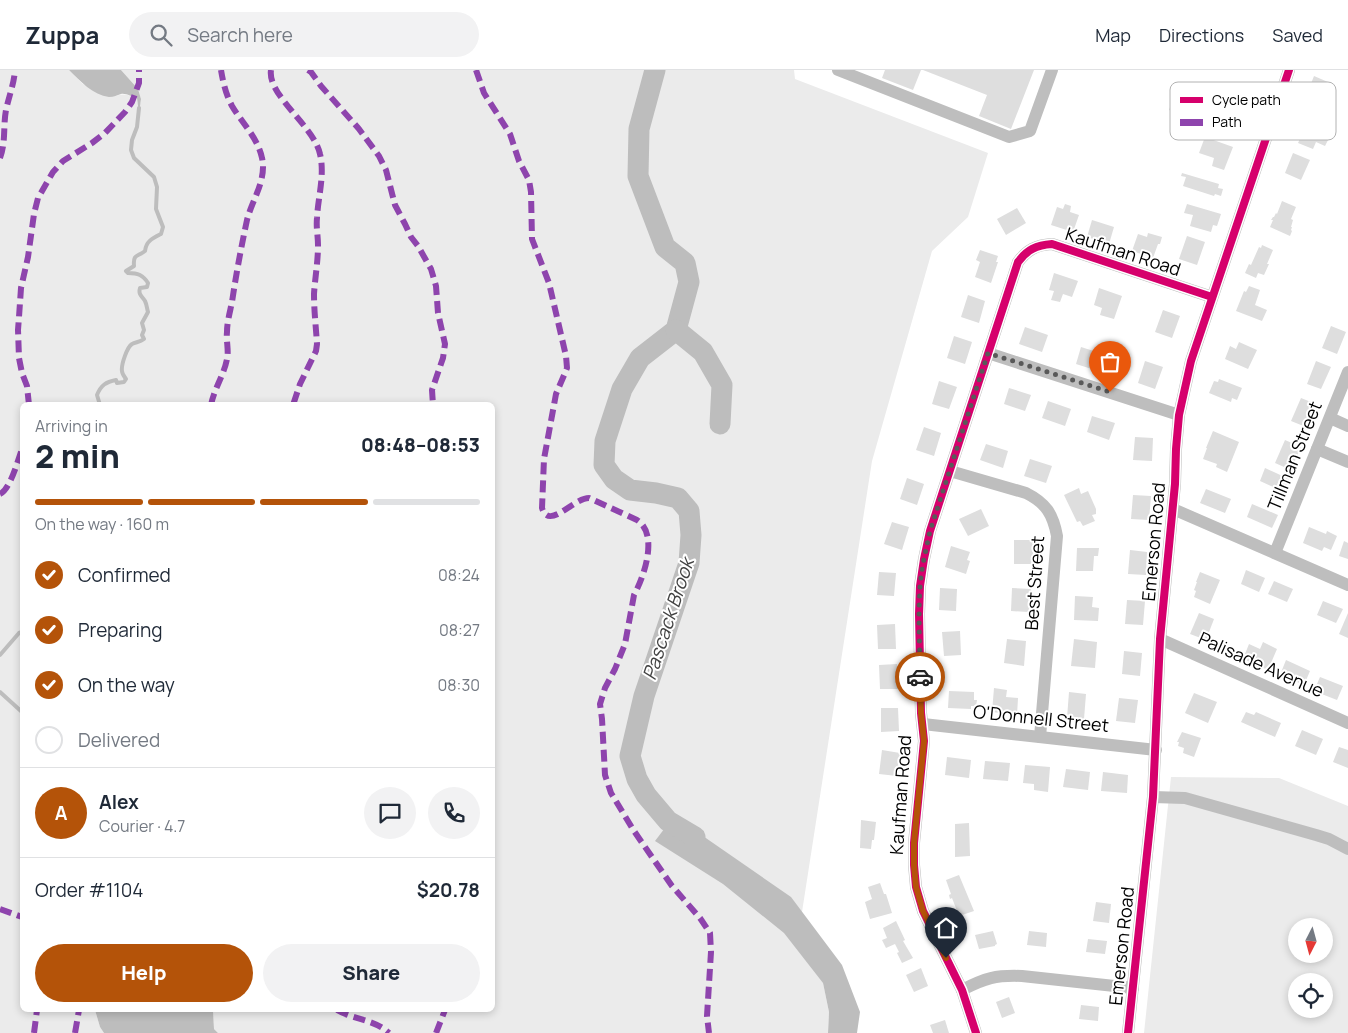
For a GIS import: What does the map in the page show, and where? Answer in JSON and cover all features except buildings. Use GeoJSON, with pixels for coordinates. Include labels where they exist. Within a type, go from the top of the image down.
{"type":"FeatureCollection","features":[{"type":"Feature","properties":{"kind":"street"},"geometry":{"type":"LineString","coordinates":[[838,70],[1009,137],[1030,130],[1052,70]]}},
{"type":"Feature","properties":{"kind":"street","name":"Emerson Road"},"geometry":{"type":"LineString","coordinates":[[1285,82],[1289,70]]}},
{"type":"Feature","properties":{"kind":"street","name":"Emerson Road"},"geometry":{"type":"LineString","coordinates":[[1128,1033],[1153,797],[1160,640],[1173,509],[1179,415],[1191,361],[1265,140]]}},
{"type":"Feature","properties":{"kind":"street","name":"Kaufman Road"},"geometry":{"type":"LineString","coordinates":[[976,1033],[962,990],[923,911],[916,887],[914,843],[924,741],[921,713],[920,586],[930,531],[1018,262],[1024,254],[1033,247],[1042,244],[1062,246],[1212,298]]}},
{"type":"Feature","properties":{"kind":"street"},"geometry":{"type":"LineString","coordinates":[[988,353],[1179,415]]}},
{"type":"Feature","properties":{"kind":"street","name":"Tillman Street"},"geometry":{"type":"LineString","coordinates":[[1275,552],[1330,418],[1345,390],[1348,372]]}},
{"type":"Feature","properties":{"kind":"street"},"geometry":{"type":"LineString","coordinates":[[1330,418],[1348,426]]}},
{"type":"Feature","properties":{"kind":"street"},"geometry":{"type":"LineString","coordinates":[[1317,449],[1345,461]]}},
{"type":"Feature","properties":{"kind":"street","name":"Best Street"},"geometry":{"type":"LineString","coordinates":[[950,471],[1035,497],[1050,513],[1055,524],[1057,536],[1040,737]]}},
{"type":"Feature","properties":{"kind":"street"},"geometry":{"type":"LineString","coordinates":[[1173,509],[1348,584]]}},
{"type":"Feature","properties":{"kind":"street","name":"Palisade Avenue"},"geometry":{"type":"LineString","coordinates":[[1160,640],[1348,723]]}},
{"type":"Feature","properties":{"kind":"street","name":"O'Donnell Street"},"geometry":{"type":"LineString","coordinates":[[923,724],[1156,750]]}},
{"type":"Feature","properties":{"kind":"street"},"geometry":{"type":"LineString","coordinates":[[1153,797],[1185,798],[1329,839],[1348,849]]}},
{"type":"Feature","properties":{"kind":"street"},"geometry":{"type":"LineString","coordinates":[[962,990],[977,982],[1004,976],[1022,976],[1133,988]]}},
{"type":"Feature","properties":{"kind":"shaded area"},"geometry":{"type":"Polygon","coordinates":[[[0,70],[69,70],[83,84],[116,96],[126,95],[137,98],[139,110],[141,99],[138,89],[121,70],[794,70],[795,79],[988,153],[968,217],[932,251],[872,461],[802,912],[823,983],[829,1012],[828,1033],[218,1033],[214,1029],[213,1012],[495,1012],[495,402],[20,402],[20,1012],[96,1012],[104,1033],[0,1033],[0,70]]]}},
{"type":"Feature","properties":{"kind":"shaded area"},"geometry":{"type":"Polygon","coordinates":[[[69,70],[121,70],[138,89],[141,99],[139,113],[137,98],[125,94],[109,97],[103,96],[87,87],[69,70]]]}},
{"type":"Feature","properties":{"kind":"shaded area"},"geometry":{"type":"Polygon","coordinates":[[[1171,777],[1279,778],[1348,806],[1348,1033],[1144,1033],[1171,777]]]}},
{"type":"Feature","properties":{"kind":"shaded area"},"geometry":{"type":"Polygon","coordinates":[[[674,816],[791,897],[842,965],[860,1012],[857,1033],[828,1033],[829,1012],[823,983],[784,933],[723,884],[655,841],[674,816]]]}},
{"type":"Feature","properties":{"kind":"shaded area"},"geometry":{"type":"Polygon","coordinates":[[[96,1012],[213,1012],[214,1029],[218,1033],[104,1033],[96,1012]]]}},
{"type":"Feature","properties":{"kind":"waterway","name":"Pascack Brook"},"geometry":{"type":"LineString","coordinates":[[655,70],[639,129],[638,176],[665,247],[685,263],[689,282],[676,330],[640,358],[622,389],[605,441],[604,465],[614,479],[630,490],[678,498],[689,511],[691,535],[689,563],[644,696],[630,756],[637,779],[646,795],[668,821],[695,837]]}},
{"type":"Feature","properties":{"kind":"waterway"},"geometry":{"type":"LineString","coordinates":[[99,402],[97,395],[104,384],[116,380],[117,383],[124,382],[126,379],[122,373],[122,368],[126,352],[132,344],[144,339],[142,323],[148,312],[146,302],[140,294],[140,288],[147,287],[148,283],[140,275],[126,271],[134,266],[136,256],[145,251],[148,242],[161,234],[163,227],[156,209],[157,187],[154,177],[134,158],[131,150],[132,140],[137,127],[139,108]]}},
{"type":"Feature","properties":{"kind":"waterway"},"geometry":{"type":"LineString","coordinates":[[676,330],[703,352],[722,385],[720,424]]}},
{"type":"Feature","properties":{"kind":"waterway"},"geometry":{"type":"LineString","coordinates":[[0,655],[20,633]]}},
{"type":"Feature","properties":{"kind":"waterway"},"geometry":{"type":"LineString","coordinates":[[0,692],[20,710]]}},
{"type":"Feature","properties":{"kind":"marked path"},"geometry":{"type":"LineString","coordinates":[[0,158],[6,110],[15,70]]}},
{"type":"Feature","properties":{"kind":"marked path"},"geometry":{"type":"LineString","coordinates":[[29,402],[27,386],[19,358],[18,330],[21,288],[38,198],[53,172],[63,161],[105,133],[125,112],[132,102],[139,83],[139,70]]}},
{"type":"Feature","properties":{"kind":"marked path"},"geometry":{"type":"LineString","coordinates":[[212,402],[227,359],[228,324],[239,261],[249,212],[261,182],[263,166],[257,144],[230,102],[221,70]]}},
{"type":"Feature","properties":{"kind":"marked path"},"geometry":{"type":"LineString","coordinates":[[271,70],[276,90],[316,143],[321,162],[322,178],[317,221],[318,251],[314,294],[317,344],[316,351],[300,384],[294,402]]}},
{"type":"Feature","properties":{"kind":"marked path"},"geometry":{"type":"LineString","coordinates":[[308,70],[359,129],[379,156],[386,170],[395,205],[411,237],[431,269],[436,286],[438,313],[445,344],[443,358],[432,390],[433,402]]}},
{"type":"Feature","properties":{"kind":"marked path"},"geometry":{"type":"LineString","coordinates":[[476,70],[484,93],[510,134],[519,161],[529,180],[532,239],[549,283],[566,356],[567,368],[556,394],[544,459],[542,508],[545,514],[550,516],[556,515],[583,499],[589,498],[637,520],[644,527],[647,535],[648,556],[642,578],[634,595],[625,644],[605,688],[600,704],[605,775],[611,793],[634,831],[672,886],[700,918],[710,933],[711,952],[707,1016],[709,1033]]}},
{"type":"Feature","properties":{"kind":"marked path"},"geometry":{"type":"LineString","coordinates":[[0,494],[7,487],[20,455]]}},
{"type":"Feature","properties":{"kind":"marked path"},"geometry":{"type":"LineString","coordinates":[[0,909],[20,916]]}},
{"type":"Feature","properties":{"kind":"marked path"},"geometry":{"type":"LineString","coordinates":[[34,1033],[37,1012]]}},
{"type":"Feature","properties":{"kind":"marked path"},"geometry":{"type":"LineString","coordinates":[[75,1033],[79,1012]]}},
{"type":"Feature","properties":{"kind":"marked path"},"geometry":{"type":"LineString","coordinates":[[341,1012],[377,1025],[389,1033]]}},
{"type":"Feature","properties":{"kind":"marked path"},"geometry":{"type":"LineString","coordinates":[[436,1033],[444,1012]]}},
{"type":"Feature","properties":{"kind":"cycle path"},"geometry":{"type":"LineString","coordinates":[[1285,82],[1289,70]]}},
{"type":"Feature","properties":{"kind":"cycle path"},"geometry":{"type":"LineString","coordinates":[[1128,1033],[1153,797],[1160,639],[1175,484],[1179,415],[1191,361],[1265,140]]}},
{"type":"Feature","properties":{"kind":"cycle path"},"geometry":{"type":"LineString","coordinates":[[976,1033],[962,990],[923,911],[916,887],[914,843],[924,741],[921,713],[920,586],[930,531],[1018,262],[1025,254],[1037,247],[1052,244],[1212,297]]}},
{"type":"Feature","properties":{"kind":"way so far"},"geometry":{"type":"LineString","coordinates":[[920,677],[919,614],[920,586],[924,559],[930,531],[988,353],[1110,392]]}},
{"type":"Feature","properties":{"kind":"route"},"geometry":{"type":"LineString","coordinates":[[920,677],[924,741],[914,843],[916,887],[923,911],[946,958]]}}]}
